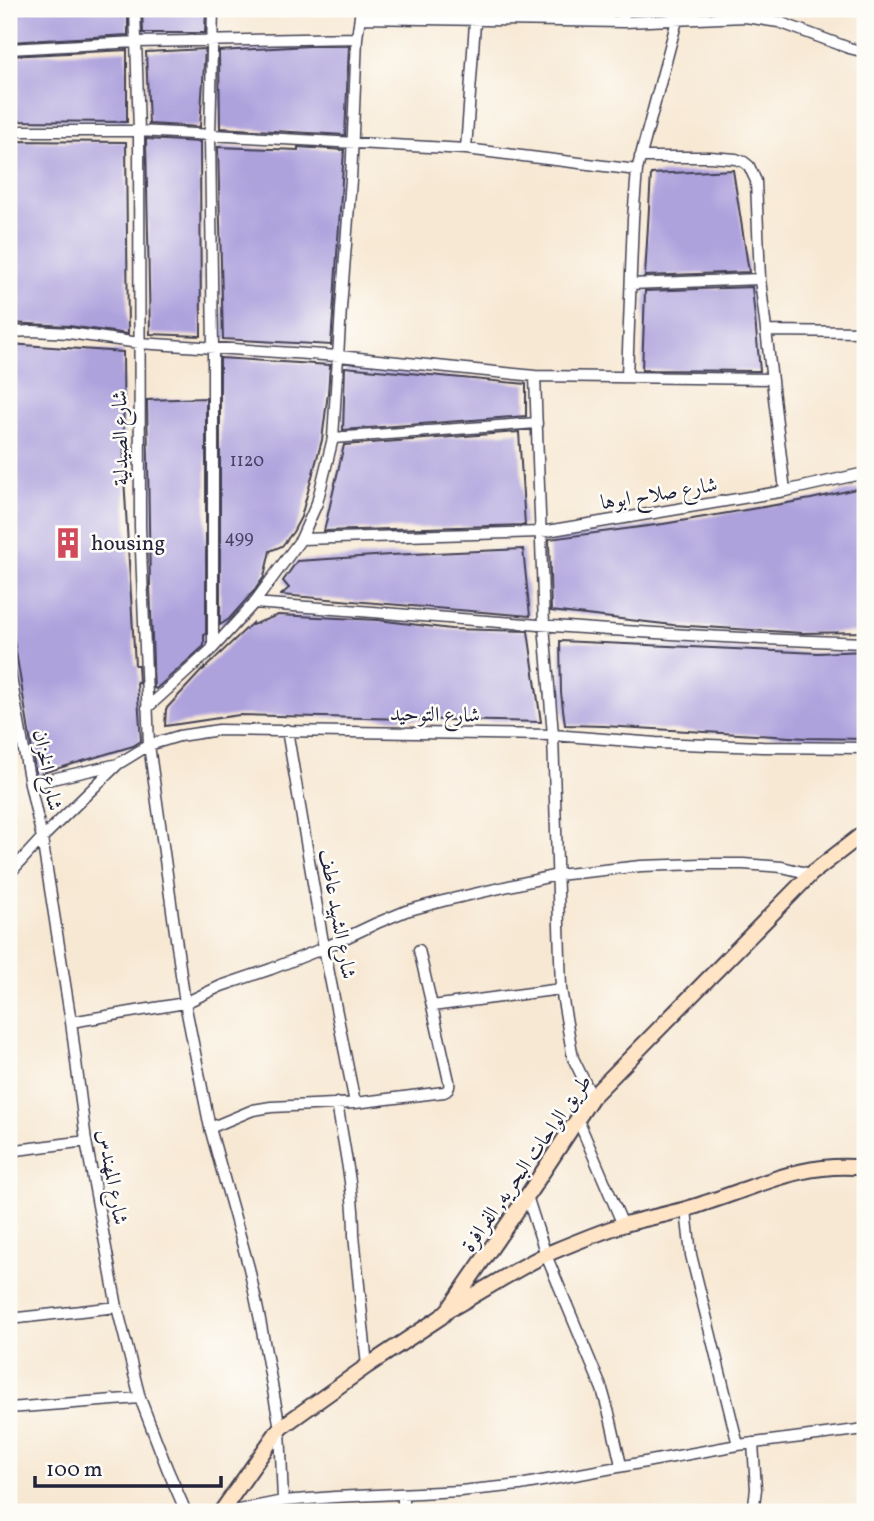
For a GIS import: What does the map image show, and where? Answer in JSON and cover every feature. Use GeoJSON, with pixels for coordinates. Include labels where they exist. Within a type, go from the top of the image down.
{"type":"FeatureCollection","features":[{"type":"Feature","properties":{"kind":"main road","name":"طريق الواحات البحريه, الفرافرة"},"geometry":{"type":"LineString","coordinates":[[221,1512],[280,1428],[449,1309],[592,1097],[811,874],[865,832]]}},
{"type":"Feature","properties":{"kind":"main road"},"geometry":{"type":"LineString","coordinates":[[449,1309],[546,1255],[623,1225],[687,1210],[800,1170],[825,1167],[865,1168]]}},
{"type":"Feature","properties":{"kind":"street","name":"شارع الصيدلية"},"geometry":{"type":"LineString","coordinates":[[135,9],[139,131],[140,526],[149,745],[185,1003],[210,1128],[249,1268],[280,1428],[283,1501]]}},
{"type":"Feature","properties":{"kind":"street"},"geometry":{"type":"LineString","coordinates":[[213,9],[210,136],[213,648]]}},
{"type":"Feature","properties":{"kind":"street"},"geometry":{"type":"LineString","coordinates":[[623,9],[624,22]]}},
{"type":"Feature","properties":{"kind":"street"},"geometry":{"type":"LineString","coordinates":[[147,708],[213,648],[254,603],[301,539],[317,503],[333,438],[360,13],[476,14],[624,22],[679,14],[745,17],[779,22],[865,52]]}},
{"type":"Feature","properties":{"kind":"street"},"geometry":{"type":"LineString","coordinates":[[466,149],[476,14]]}},
{"type":"Feature","properties":{"kind":"street"},"geometry":{"type":"LineString","coordinates":[[627,377],[637,170],[679,14]]}},
{"type":"Feature","properties":{"kind":"street"},"geometry":{"type":"LineString","coordinates":[[9,49],[357,38]]}},
{"type":"Feature","properties":{"kind":"street"},"geometry":{"type":"LineString","coordinates":[[9,131],[139,131],[466,149],[637,170]]}},
{"type":"Feature","properties":{"kind":"street"},"geometry":{"type":"LineString","coordinates":[[640,157],[736,159],[749,166],[756,181],[761,279],[785,491]]}},
{"type":"Feature","properties":{"kind":"street"},"geometry":{"type":"LineString","coordinates":[[631,284],[761,279]]}},
{"type":"Feature","properties":{"kind":"street"},"geometry":{"type":"LineString","coordinates":[[766,331],[865,332]]}},
{"type":"Feature","properties":{"kind":"street"},"geometry":{"type":"LineString","coordinates":[[9,332],[69,333],[139,343],[339,356],[535,376],[772,379]]}},
{"type":"Feature","properties":{"kind":"street"},"geometry":{"type":"LineString","coordinates":[[535,376],[544,625],[553,735],[561,989],[573,1058],[592,1097]]}},
{"type":"Feature","properties":{"kind":"street"},"geometry":{"type":"LineString","coordinates":[[333,438],[537,423]]}},
{"type":"Feature","properties":{"kind":"street","name":"شارع صلاح ابوها"},"geometry":{"type":"LineString","coordinates":[[301,539],[541,532],[785,491],[865,473]]}},
{"type":"Feature","properties":{"kind":"street"},"geometry":{"type":"LineString","coordinates":[[254,603],[544,625],[865,643]]}},
{"type":"Feature","properties":{"kind":"street","name":"شارع الخزان"},"geometry":{"type":"LineString","coordinates":[[9,667],[42,838]]}},
{"type":"Feature","properties":{"kind":"street","name":"شارع التوحيد"},"geometry":{"type":"LineString","coordinates":[[9,874],[118,764],[149,745],[179,736],[219,730],[553,735],[656,743],[865,748]]}},
{"type":"Feature","properties":{"kind":"street","name":"شارع الشهيد عاطف"},"geometry":{"type":"LineString","coordinates":[[287,730],[324,948],[355,1103]]}},
{"type":"Feature","properties":{"kind":"street"},"geometry":{"type":"LineString","coordinates":[[30,784],[118,764]]}},
{"type":"Feature","properties":{"kind":"street","name":"شارع المهندس"},"geometry":{"type":"LineString","coordinates":[[42,838],[71,1022],[86,1141],[117,1307],[140,1398],[186,1512]]}},
{"type":"Feature","properties":{"kind":"street"},"geometry":{"type":"LineString","coordinates":[[71,1022],[185,1003],[221,986],[324,948],[406,911],[557,876],[641,866],[701,864],[782,867],[811,874]]}},
{"type":"Feature","properties":{"kind":"street"},"geometry":{"type":"LineString","coordinates":[[210,1128],[253,1110],[271,1107],[355,1103],[448,1090],[449,1082],[419,950]]}},
{"type":"Feature","properties":{"kind":"street"},"geometry":{"type":"LineString","coordinates":[[432,1006],[561,989]]}},
{"type":"Feature","properties":{"kind":"street"},"geometry":{"type":"LineString","coordinates":[[337,1103],[354,1215],[367,1366]]}},
{"type":"Feature","properties":{"kind":"street"},"geometry":{"type":"LineString","coordinates":[[578,1120],[623,1225]]}},
{"type":"Feature","properties":{"kind":"street"},"geometry":{"type":"LineString","coordinates":[[9,1151],[86,1141]]}},
{"type":"Feature","properties":{"kind":"street"},"geometry":{"type":"LineString","coordinates":[[527,1196],[546,1255],[602,1389],[621,1465]]}},
{"type":"Feature","properties":{"kind":"street"},"geometry":{"type":"LineString","coordinates":[[687,1210],[691,1255],[738,1445]]}},
{"type":"Feature","properties":{"kind":"street"},"geometry":{"type":"LineString","coordinates":[[9,1319],[117,1307]]}},
{"type":"Feature","properties":{"kind":"street"},"geometry":{"type":"LineString","coordinates":[[9,1408],[140,1398]]}},
{"type":"Feature","properties":{"kind":"street"},"geometry":{"type":"LineString","coordinates":[[228,1512],[283,1501],[460,1492],[520,1485],[738,1445],[865,1429]]}},
{"type":"Feature","properties":{"kind":"street"},"geometry":{"type":"LineString","coordinates":[[753,1443],[756,1489],[753,1512]]}},
{"type":"Feature","properties":{"kind":"street"},"geometry":{"type":"LineString","coordinates":[[403,1494],[403,1512]]}},
{"type":"Feature","properties":{"kind":"building"},"geometry":{"type":"Polygon","coordinates":[[[9,9],[128,9],[128,35],[9,42],[9,9]]]}},
{"type":"Feature","properties":{"kind":"building"},"geometry":{"type":"Polygon","coordinates":[[[142,9],[206,9],[205,33],[143,33],[142,9]]]}},
{"type":"Feature","properties":{"kind":"building"},"geometry":{"type":"Polygon","coordinates":[[[349,46],[345,135],[220,128],[219,51],[349,46]]]}},
{"type":"Feature","properties":{"kind":"building"},"geometry":{"type":"Polygon","coordinates":[[[205,49],[200,127],[149,124],[146,52],[205,49]]]}},
{"type":"Feature","properties":{"kind":"building"},"geometry":{"type":"Polygon","coordinates":[[[127,50],[127,122],[9,121],[9,56],[127,50]]]}},
{"type":"Feature","properties":{"kind":"building"},"geometry":{"type":"Polygon","coordinates":[[[146,139],[200,142],[201,336],[150,334],[146,139]]]}},
{"type":"Feature","properties":{"kind":"building"},"geometry":{"type":"Polygon","coordinates":[[[9,141],[126,142],[128,334],[69,326],[9,323],[9,141]]]}},
{"type":"Feature","properties":{"kind":"building"},"geometry":{"type":"Polygon","coordinates":[[[218,147],[344,150],[331,345],[223,339],[218,147]]]}},
{"type":"Feature","properties":{"kind":"building"},"geometry":{"type":"Polygon","coordinates":[[[733,170],[749,272],[645,276],[651,174],[733,170]]]}},
{"type":"Feature","properties":{"kind":"building"},"geometry":{"type":"Polygon","coordinates":[[[752,287],[760,371],[642,370],[645,291],[752,287]]]}},
{"type":"Feature","properties":{"kind":"building","name":"housing"},"geometry":{"type":"Polygon","coordinates":[[[9,344],[123,352],[124,477],[141,741],[133,746],[36,775],[9,609],[9,344]]]}},
{"type":"Feature","properties":{"kind":"building","name":"housing"},"geometry":{"type":"Polygon","coordinates":[[[220,358],[330,365],[322,440],[301,517],[282,546],[270,551],[264,577],[254,591],[229,619],[220,625],[220,358]]]}},
{"type":"Feature","properties":{"kind":"building"},"geometry":{"type":"Polygon","coordinates":[[[345,367],[526,384],[526,416],[343,430],[345,367]]]}},
{"type":"Feature","properties":{"kind":"building","name":"housing"},"geometry":{"type":"Polygon","coordinates":[[[206,398],[204,646],[156,689],[150,586],[147,400],[206,398]]]}},
{"type":"Feature","properties":{"kind":"building"},"geometry":{"type":"Polygon","coordinates":[[[519,432],[525,525],[324,531],[344,445],[519,432]]]}},
{"type":"Feature","properties":{"kind":"building"},"geometry":{"type":"Polygon","coordinates":[[[865,487],[865,632],[802,633],[673,625],[551,611],[549,539],[663,524],[865,487]]]}},
{"type":"Feature","properties":{"kind":"building"},"geometry":{"type":"Polygon","coordinates":[[[523,549],[530,616],[281,595],[289,588],[283,581],[297,561],[523,549]]]}},
{"type":"Feature","properties":{"kind":"building"},"geometry":{"type":"Polygon","coordinates":[[[278,615],[378,620],[451,629],[528,631],[541,722],[239,715],[165,726],[166,709],[204,668],[252,623],[278,615]]]}},
{"type":"Feature","properties":{"kind":"building"},"geometry":{"type":"Polygon","coordinates":[[[560,641],[818,653],[865,651],[865,739],[565,725],[560,641]]]}},
{"type":"Feature","properties":{"kind":"place","name":"housing"},"geometry":{"type":"Point","coordinates":[68,543]}}]}
